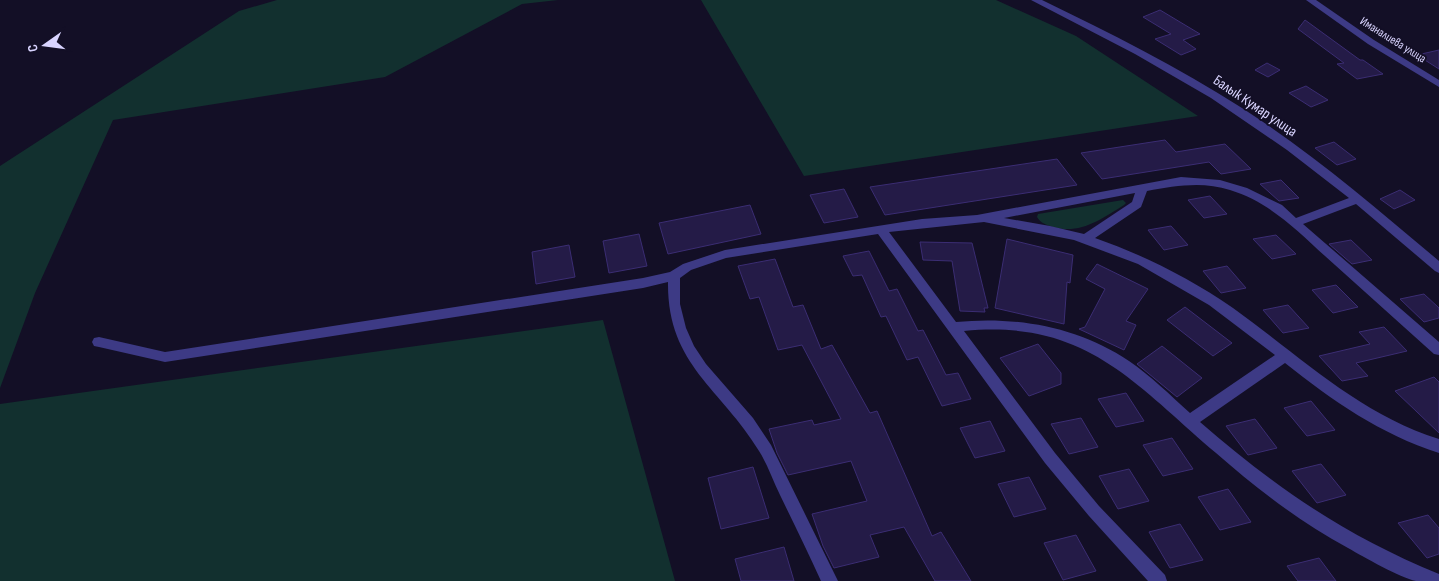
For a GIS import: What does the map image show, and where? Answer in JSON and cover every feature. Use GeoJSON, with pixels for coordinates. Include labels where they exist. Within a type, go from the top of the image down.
{"type":"FeatureCollection","features":[{"type":"Feature","properties":{"kind":"street","name":"Балык Кумар улица"},"geometry":{"type":"LineString","coordinates":[[1035,0],[1097,30],[1204,90],[1270,133],[1359,199],[1439,268]]}},
{"type":"Feature","properties":{"kind":"street","name":"Иманалиева улица"},"geometry":{"type":"LineString","coordinates":[[1310,0],[1371,42],[1439,84]]}},
{"type":"Feature","properties":{"kind":"street"},"geometry":{"type":"LineString","coordinates":[[977,219],[1142,190],[1181,181],[1214,181],[1233,185],[1257,195],[1296,222],[1439,350]]}},
{"type":"Feature","properties":{"kind":"street"},"geometry":{"type":"LineString","coordinates":[[1085,239],[1137,204],[1142,190]]}},
{"type":"Feature","properties":{"kind":"street"},"geometry":{"type":"LineString","coordinates":[[1296,222],[1359,199]]}},
{"type":"Feature","properties":{"kind":"street"},"geometry":{"type":"LineString","coordinates":[[99,342],[165,357],[643,283],[674,276],[687,267],[725,254],[955,219],[977,219],[1014,224],[1085,239],[1150,266],[1191,288],[1347,401],[1381,422],[1439,446]]}},
{"type":"Feature","properties":{"kind":"street"},"geometry":{"type":"LineString","coordinates":[[881,230],[955,327],[1050,458],[1094,511],[1159,581]]}},
{"type":"Feature","properties":{"kind":"street"},"geometry":{"type":"LineString","coordinates":[[674,276],[672,300],[677,324],[687,349],[704,373],[739,411],[764,445],[830,581]]}},
{"type":"Feature","properties":{"kind":"street"},"geometry":{"type":"LineString","coordinates":[[955,327],[982,323],[1006,324],[1063,336],[1089,345],[1118,361],[1253,476],[1299,510],[1402,575],[1437,581]]}},
{"type":"Feature","properties":{"kind":"street"},"geometry":{"type":"LineString","coordinates":[[1190,421],[1286,355]]}},
{"type":"Feature","properties":{"kind":"green space"},"geometry":{"type":"Polygon","coordinates":[[[277,0],[558,0],[522,4],[385,77],[113,120],[35,293],[0,388],[0,166],[239,11],[277,0]]]}},
{"type":"Feature","properties":{"kind":"green space"},"geometry":{"type":"Polygon","coordinates":[[[701,0],[996,0],[1076,36],[1198,116],[804,176],[701,0]]]}},
{"type":"Feature","properties":{"kind":"green space"},"geometry":{"type":"Polygon","coordinates":[[[1123,200],[1126,203],[1124,205],[1097,221],[1079,228],[1060,229],[1042,223],[1037,217],[1038,214],[1123,200]]]}},
{"type":"Feature","properties":{"kind":"green space"},"geometry":{"type":"Polygon","coordinates":[[[603,320],[675,581],[0,581],[0,404],[603,320]]]}},
{"type":"Feature","properties":{"kind":"building"},"geometry":{"type":"Polygon","coordinates":[[[1160,10],[1200,34],[1183,40],[1196,49],[1181,55],[1155,39],[1171,34],[1143,17],[1160,10]]]}},
{"type":"Feature","properties":{"kind":"building"},"geometry":{"type":"Polygon","coordinates":[[[1305,20],[1360,60],[1363,60],[1383,74],[1357,79],[1337,64],[1344,63],[1298,29],[1305,20]]]}},
{"type":"Feature","properties":{"kind":"building"},"geometry":{"type":"Polygon","coordinates":[[[1439,50],[1439,69],[1417,55],[1439,50]]]}},
{"type":"Feature","properties":{"kind":"building"},"geometry":{"type":"Polygon","coordinates":[[[1267,63],[1280,70],[1268,77],[1255,70],[1267,63]]]}},
{"type":"Feature","properties":{"kind":"building"},"geometry":{"type":"Polygon","coordinates":[[[1306,86],[1328,100],[1311,107],[1289,93],[1306,86]]]}},
{"type":"Feature","properties":{"kind":"building"},"geometry":{"type":"Polygon","coordinates":[[[1165,140],[1176,152],[1225,144],[1251,169],[1221,174],[1209,162],[1102,179],[1081,153],[1165,140]]]}},
{"type":"Feature","properties":{"kind":"building"},"geometry":{"type":"Polygon","coordinates":[[[1334,142],[1356,159],[1337,165],[1315,148],[1334,142]]]}},
{"type":"Feature","properties":{"kind":"building"},"geometry":{"type":"Polygon","coordinates":[[[1057,159],[1077,185],[885,215],[870,187],[1057,159]]]}},
{"type":"Feature","properties":{"kind":"building"},"geometry":{"type":"Polygon","coordinates":[[[1281,180],[1299,198],[1279,201],[1260,184],[1281,180]]]}},
{"type":"Feature","properties":{"kind":"building"},"geometry":{"type":"Polygon","coordinates":[[[844,189],[858,217],[824,223],[810,195],[844,189]]]}},
{"type":"Feature","properties":{"kind":"building"},"geometry":{"type":"Polygon","coordinates":[[[1400,190],[1415,200],[1394,209],[1380,199],[1400,190]]]}},
{"type":"Feature","properties":{"kind":"building"},"geometry":{"type":"Polygon","coordinates":[[[1210,196],[1227,214],[1204,218],[1188,200],[1210,196]]]}},
{"type":"Feature","properties":{"kind":"building"},"geometry":{"type":"Polygon","coordinates":[[[750,205],[761,234],[668,254],[659,223],[750,205]]]}},
{"type":"Feature","properties":{"kind":"building"},"geometry":{"type":"Polygon","coordinates":[[[1171,226],[1188,245],[1164,250],[1148,230],[1171,226]]]}},
{"type":"Feature","properties":{"kind":"building"},"geometry":{"type":"Polygon","coordinates":[[[639,234],[647,266],[609,273],[603,241],[639,234]]]}},
{"type":"Feature","properties":{"kind":"building"},"geometry":{"type":"Polygon","coordinates":[[[1276,235],[1296,254],[1272,259],[1253,239],[1276,235]]]}},
{"type":"Feature","properties":{"kind":"building"},"geometry":{"type":"Polygon","coordinates":[[[1007,239],[1073,255],[1070,283],[1067,282],[1064,324],[995,308],[1007,239]]]}},
{"type":"Feature","properties":{"kind":"building"},"geometry":{"type":"Polygon","coordinates":[[[1351,240],[1372,260],[1352,264],[1329,244],[1351,240]]]}},
{"type":"Feature","properties":{"kind":"building"},"geometry":{"type":"Polygon","coordinates":[[[920,242],[972,243],[988,308],[984,308],[985,312],[960,311],[952,261],[923,260],[920,242]]]}},
{"type":"Feature","properties":{"kind":"building"},"geometry":{"type":"Polygon","coordinates":[[[569,245],[575,277],[536,284],[532,252],[569,245]]]}},
{"type":"Feature","properties":{"kind":"building"},"geometry":{"type":"Polygon","coordinates":[[[869,251],[889,291],[897,289],[918,331],[923,330],[946,375],[958,373],[971,399],[942,406],[918,357],[907,360],[886,316],[881,317],[862,275],[853,276],[843,256],[869,251]]]}},
{"type":"Feature","properties":{"kind":"building"},"geometry":{"type":"Polygon","coordinates":[[[775,259],[793,307],[803,305],[821,349],[832,345],[870,413],[877,411],[932,536],[941,532],[971,581],[935,581],[904,527],[870,535],[879,557],[834,568],[823,546],[812,514],[867,501],[851,461],[788,475],[777,453],[769,429],[812,420],[814,425],[841,419],[802,345],[778,350],[759,297],[750,299],[738,266],[775,259]]]}},
{"type":"Feature","properties":{"kind":"building"},"geometry":{"type":"Polygon","coordinates":[[[1097,264],[1148,289],[1126,321],[1136,325],[1124,350],[1079,329],[1085,327],[1105,289],[1086,279],[1097,264]]]}},
{"type":"Feature","properties":{"kind":"building"},"geometry":{"type":"Polygon","coordinates":[[[1227,266],[1246,288],[1221,293],[1203,271],[1227,266]]]}},
{"type":"Feature","properties":{"kind":"building"},"geometry":{"type":"Polygon","coordinates":[[[1336,285],[1358,307],[1333,313],[1312,290],[1336,285]]]}},
{"type":"Feature","properties":{"kind":"building"},"geometry":{"type":"Polygon","coordinates":[[[1424,294],[1439,308],[1439,318],[1424,322],[1400,299],[1424,294]]]}},
{"type":"Feature","properties":{"kind":"building"},"geometry":{"type":"Polygon","coordinates":[[[1288,305],[1309,328],[1283,333],[1263,310],[1288,305]]]}},
{"type":"Feature","properties":{"kind":"building"},"geometry":{"type":"Polygon","coordinates":[[[1185,307],[1232,343],[1213,356],[1167,320],[1185,307]]]}},
{"type":"Feature","properties":{"kind":"building"},"geometry":{"type":"Polygon","coordinates":[[[1384,327],[1407,351],[1356,363],[1368,376],[1342,381],[1319,356],[1370,344],[1359,332],[1384,327]]]}},
{"type":"Feature","properties":{"kind":"building"},"geometry":{"type":"Polygon","coordinates":[[[1038,344],[1061,373],[1061,384],[1029,396],[1000,358],[1038,344]]]}},
{"type":"Feature","properties":{"kind":"building"},"geometry":{"type":"Polygon","coordinates":[[[1162,346],[1202,378],[1177,397],[1137,364],[1162,346]]]}},
{"type":"Feature","properties":{"kind":"building"},"geometry":{"type":"Polygon","coordinates":[[[1434,377],[1439,382],[1439,433],[1395,391],[1434,377]]]}},
{"type":"Feature","properties":{"kind":"building"},"geometry":{"type":"Polygon","coordinates":[[[1126,393],[1144,421],[1116,427],[1098,399],[1126,393]]]}},
{"type":"Feature","properties":{"kind":"building"},"geometry":{"type":"Polygon","coordinates":[[[1311,401],[1335,430],[1307,436],[1284,408],[1311,401]]]}},
{"type":"Feature","properties":{"kind":"building"},"geometry":{"type":"Polygon","coordinates":[[[1081,418],[1098,447],[1069,454],[1051,424],[1081,418]]]}},
{"type":"Feature","properties":{"kind":"building"},"geometry":{"type":"Polygon","coordinates":[[[1255,419],[1277,448],[1248,455],[1226,426],[1255,419]]]}},
{"type":"Feature","properties":{"kind":"building"},"geometry":{"type":"Polygon","coordinates":[[[990,421],[1005,451],[975,458],[960,428],[990,421]]]}},
{"type":"Feature","properties":{"kind":"building"},"geometry":{"type":"Polygon","coordinates":[[[1172,438],[1193,469],[1163,476],[1143,445],[1172,438]]]}},
{"type":"Feature","properties":{"kind":"building"},"geometry":{"type":"Polygon","coordinates":[[[1321,464],[1346,495],[1317,503],[1292,471],[1321,464]]]}},
{"type":"Feature","properties":{"kind":"building"},"geometry":{"type":"Polygon","coordinates":[[[753,467],[769,518],[721,529],[708,478],[753,467]]]}},
{"type":"Feature","properties":{"kind":"building"},"geometry":{"type":"Polygon","coordinates":[[[1129,469],[1149,501],[1118,509],[1099,476],[1129,469]]]}},
{"type":"Feature","properties":{"kind":"building"},"geometry":{"type":"Polygon","coordinates":[[[1029,477],[1046,509],[1014,517],[998,484],[1029,477]]]}},
{"type":"Feature","properties":{"kind":"building"},"geometry":{"type":"Polygon","coordinates":[[[1228,489],[1251,522],[1220,530],[1198,497],[1228,489]]]}},
{"type":"Feature","properties":{"kind":"building"},"geometry":{"type":"Polygon","coordinates":[[[1428,515],[1439,528],[1439,554],[1427,558],[1398,523],[1428,515]]]}},
{"type":"Feature","properties":{"kind":"building"},"geometry":{"type":"Polygon","coordinates":[[[1180,524],[1203,560],[1170,568],[1149,532],[1180,524]]]}},
{"type":"Feature","properties":{"kind":"building"},"geometry":{"type":"Polygon","coordinates":[[[1076,535],[1096,571],[1063,580],[1044,543],[1076,535]]]}},
{"type":"Feature","properties":{"kind":"building"},"geometry":{"type":"Polygon","coordinates":[[[784,547],[794,581],[741,581],[735,559],[784,547]]]}},
{"type":"Feature","properties":{"kind":"building"},"geometry":{"type":"Polygon","coordinates":[[[1319,558],[1336,581],[1298,581],[1287,566],[1319,558]]]}}]}
